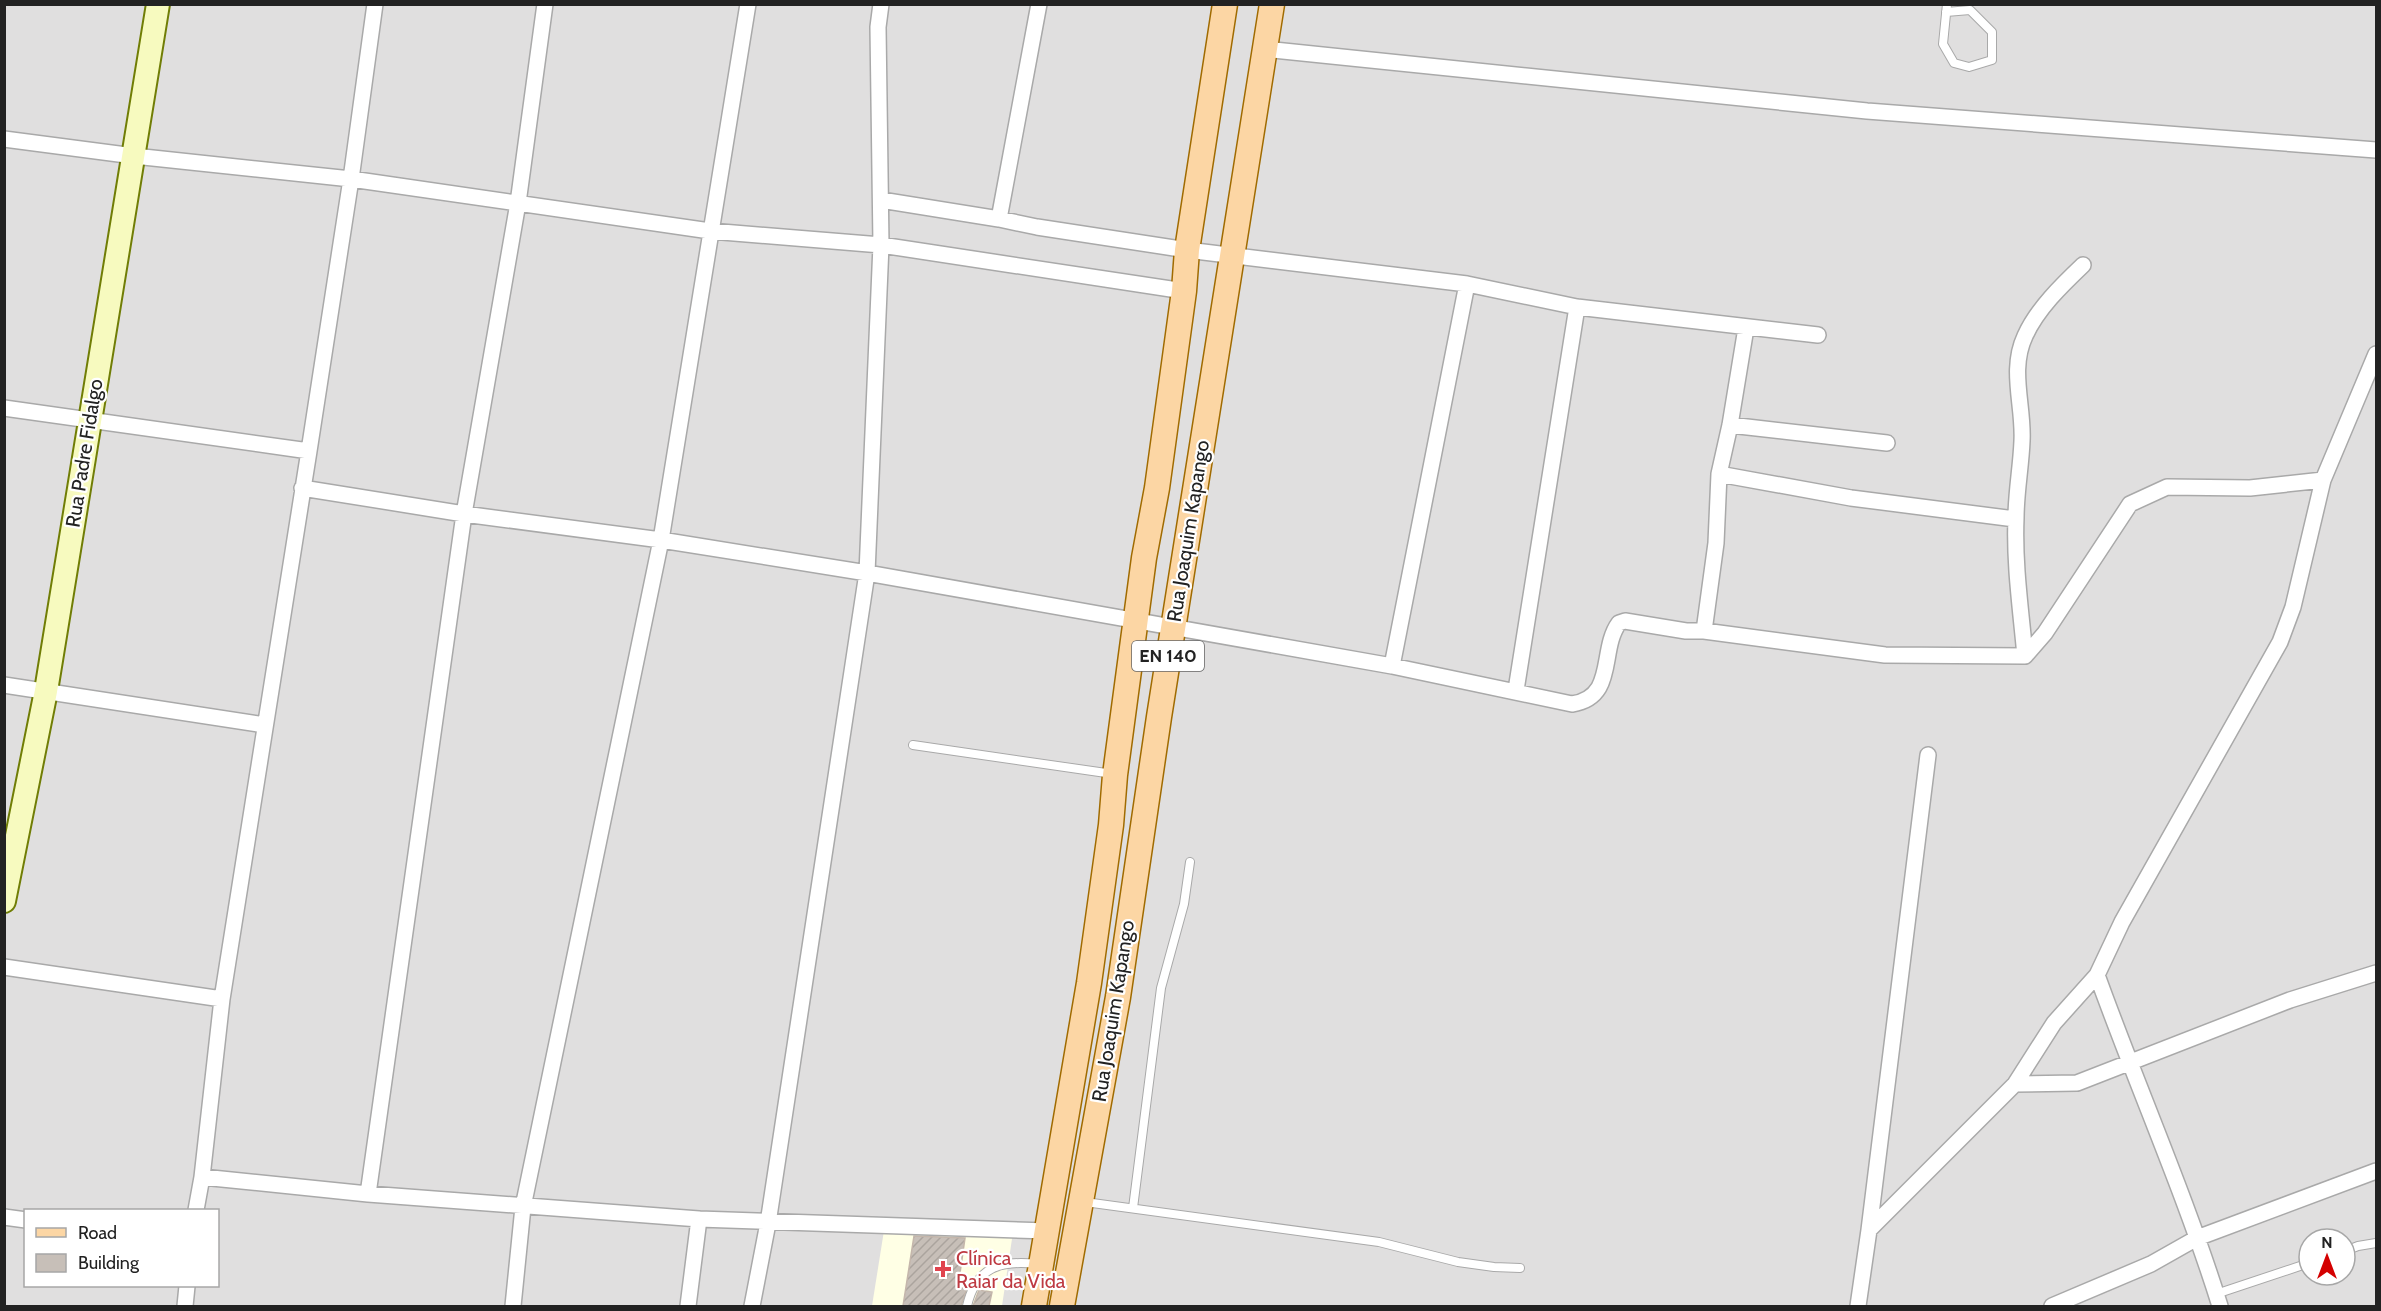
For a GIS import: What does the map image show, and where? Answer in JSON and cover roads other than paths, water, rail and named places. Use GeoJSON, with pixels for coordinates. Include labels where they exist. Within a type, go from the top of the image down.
{"type":"FeatureCollection","features":[{"type":"Feature","properties":{"kind":"main road","name":"Rua Joaquim Kapango"},"geometry":{"type":"LineString","coordinates":[[1034,1306],[1089,983],[1111,825],[1114,775],[1184,291],[1187,250],[1226,4]]}},
{"type":"Feature","properties":{"kind":"main road","name":"Rua Joaquim Kapango"},"geometry":{"type":"LineString","coordinates":[[1062,1306],[1118,997],[1128,917],[1195,495],[1230,256],[1272,4]]}},
{"type":"Feature","properties":{"kind":"street","name":"Rua Padre Fidalgo"},"geometry":{"type":"LineString","coordinates":[[4,901],[46,691],[158,4]]}},
{"type":"Feature","properties":{"kind":"street"},"geometry":{"type":"LineString","coordinates":[[196,1209],[202,1177],[222,999],[351,179],[375,4]]}},
{"type":"Feature","properties":{"kind":"street"},"geometry":{"type":"LineString","coordinates":[[368,1194],[464,514],[518,203],[545,4]]}},
{"type":"Feature","properties":{"kind":"street"},"geometry":{"type":"LineString","coordinates":[[513,1306],[523,1207],[661,540],[748,4]]}},
{"type":"Feature","properties":{"kind":"street"},"geometry":{"type":"LineString","coordinates":[[752,1306],[768,1223],[867,573],[881,245],[878,27],[881,4]]}},
{"type":"Feature","properties":{"kind":"street"},"geometry":{"type":"LineString","coordinates":[[999,219],[1039,4]]}},
{"type":"Feature","properties":{"kind":"street"},"geometry":{"type":"LineString","coordinates":[[1264,49],[1867,111],[2376,150]]}},
{"type":"Feature","properties":{"kind":"street"},"geometry":{"type":"LineString","coordinates":[[4,139],[134,156],[351,179],[710,231],[881,245],[1184,291]]}},
{"type":"Feature","properties":{"kind":"street"},"geometry":{"type":"LineString","coordinates":[[881,200],[1187,250],[1467,284],[1577,307],[1818,335]]}},
{"type":"Feature","properties":{"kind":"street"},"geometry":{"type":"LineString","coordinates":[[2025,656],[2016,519],[2023,439],[2017,381],[2020,352],[2025,336],[2043,309],[2062,285],[2083,265]]}},
{"type":"Feature","properties":{"kind":"street"},"geometry":{"type":"LineString","coordinates":[[1392,666],[1467,284]]}},
{"type":"Feature","properties":{"kind":"street"},"geometry":{"type":"LineString","coordinates":[[1516,690],[1577,307]]}},
{"type":"Feature","properties":{"kind":"street"},"geometry":{"type":"LineString","coordinates":[[1704,631],[1716,543],[1719,474],[1730,425],[1746,328]]}},
{"type":"Feature","properties":{"kind":"street"},"geometry":{"type":"LineString","coordinates":[[1869,1230],[2016,1083],[2054,1023],[2097,975],[2122,922],[2280,642],[2293,607],[2323,480],[2376,354]]}},
{"type":"Feature","properties":{"kind":"street"},"geometry":{"type":"LineString","coordinates":[[4,408],[309,451]]}},
{"type":"Feature","properties":{"kind":"street"},"geometry":{"type":"LineString","coordinates":[[1730,425],[1887,442]]}},
{"type":"Feature","properties":{"kind":"street"},"geometry":{"type":"LineString","coordinates":[[1719,474],[1851,498],[2016,519]]}},
{"type":"Feature","properties":{"kind":"street"},"geometry":{"type":"LineString","coordinates":[[302,488],[464,514],[661,540],[867,573],[1392,666],[1516,690],[1572,704],[1582,702],[1592,696],[1605,673],[1613,633],[1619,623],[1625,621],[1686,631],[1704,631],[1885,655],[2025,656],[2045,633],[2130,504],[2167,487],[2250,488],[2323,480]]}},
{"type":"Feature","properties":{"kind":"street"},"geometry":{"type":"LineString","coordinates":[[4,685],[265,725]]}},
{"type":"Feature","properties":{"kind":"street"},"geometry":{"type":"LineString","coordinates":[[1858,1306],[1928,755]]}},
{"type":"Feature","properties":{"kind":"street"},"geometry":{"type":"LineString","coordinates":[[4,967],[222,999]]}},
{"type":"Feature","properties":{"kind":"street"},"geometry":{"type":"LineString","coordinates":[[2016,1083],[2077,1083],[2290,1000],[2376,973]]}},
{"type":"Feature","properties":{"kind":"street"},"geometry":{"type":"LineString","coordinates":[[2097,975],[2197,1238],[2218,1300]]}},
{"type":"Feature","properties":{"kind":"street"},"geometry":{"type":"LineString","coordinates":[[2052,1306],[2151,1264],[2197,1238],[2376,1171]]}},
{"type":"Feature","properties":{"kind":"street"},"geometry":{"type":"LineString","coordinates":[[202,1177],[368,1194],[699,1219],[1048,1231]]}},
{"type":"Feature","properties":{"kind":"street"},"geometry":{"type":"LineString","coordinates":[[4,1217],[24,1220]]}},
{"type":"Feature","properties":{"kind":"street"},"geometry":{"type":"LineString","coordinates":[[688,1306],[699,1219]]}},
{"type":"Feature","properties":{"kind":"street"},"geometry":{"type":"LineString","coordinates":[[185,1306],[186,1287]]}},
{"type":"Feature","properties":{"kind":"lane"},"geometry":{"type":"LineString","coordinates":[[1946,8],[1970,10],[1992,32],[1992,60],[1969,67],[1954,63],[1943,44],[1946,8]]}},
{"type":"Feature","properties":{"kind":"lane"},"geometry":{"type":"LineString","coordinates":[[913,745],[1114,775]]}},
{"type":"Feature","properties":{"kind":"lane"},"geometry":{"type":"LineString","coordinates":[[1133,1208],[1161,988],[1184,904],[1190,862]]}},
{"type":"Feature","properties":{"kind":"lane"},"geometry":{"type":"LineString","coordinates":[[1080,1201],[1379,1242],[1458,1262],[1520,1268]]}},
{"type":"Feature","properties":{"kind":"lane"},"geometry":{"type":"LineString","coordinates":[[2357,1246],[2376,1243]]}},
{"type":"Feature","properties":{"kind":"lane"},"geometry":{"type":"LineString","coordinates":[[967,1306],[976,1281],[989,1269],[1018,1262],[1041,1264]]}},
{"type":"Feature","properties":{"kind":"lane"},"geometry":{"type":"LineString","coordinates":[[2218,1300],[2297,1268]]}},
{"type":"Feature","properties":{"kind":"place","name":"Clínica Raiar da Vida"},"geometry":{"type":"Point","coordinates":[943,1269]}}]}
